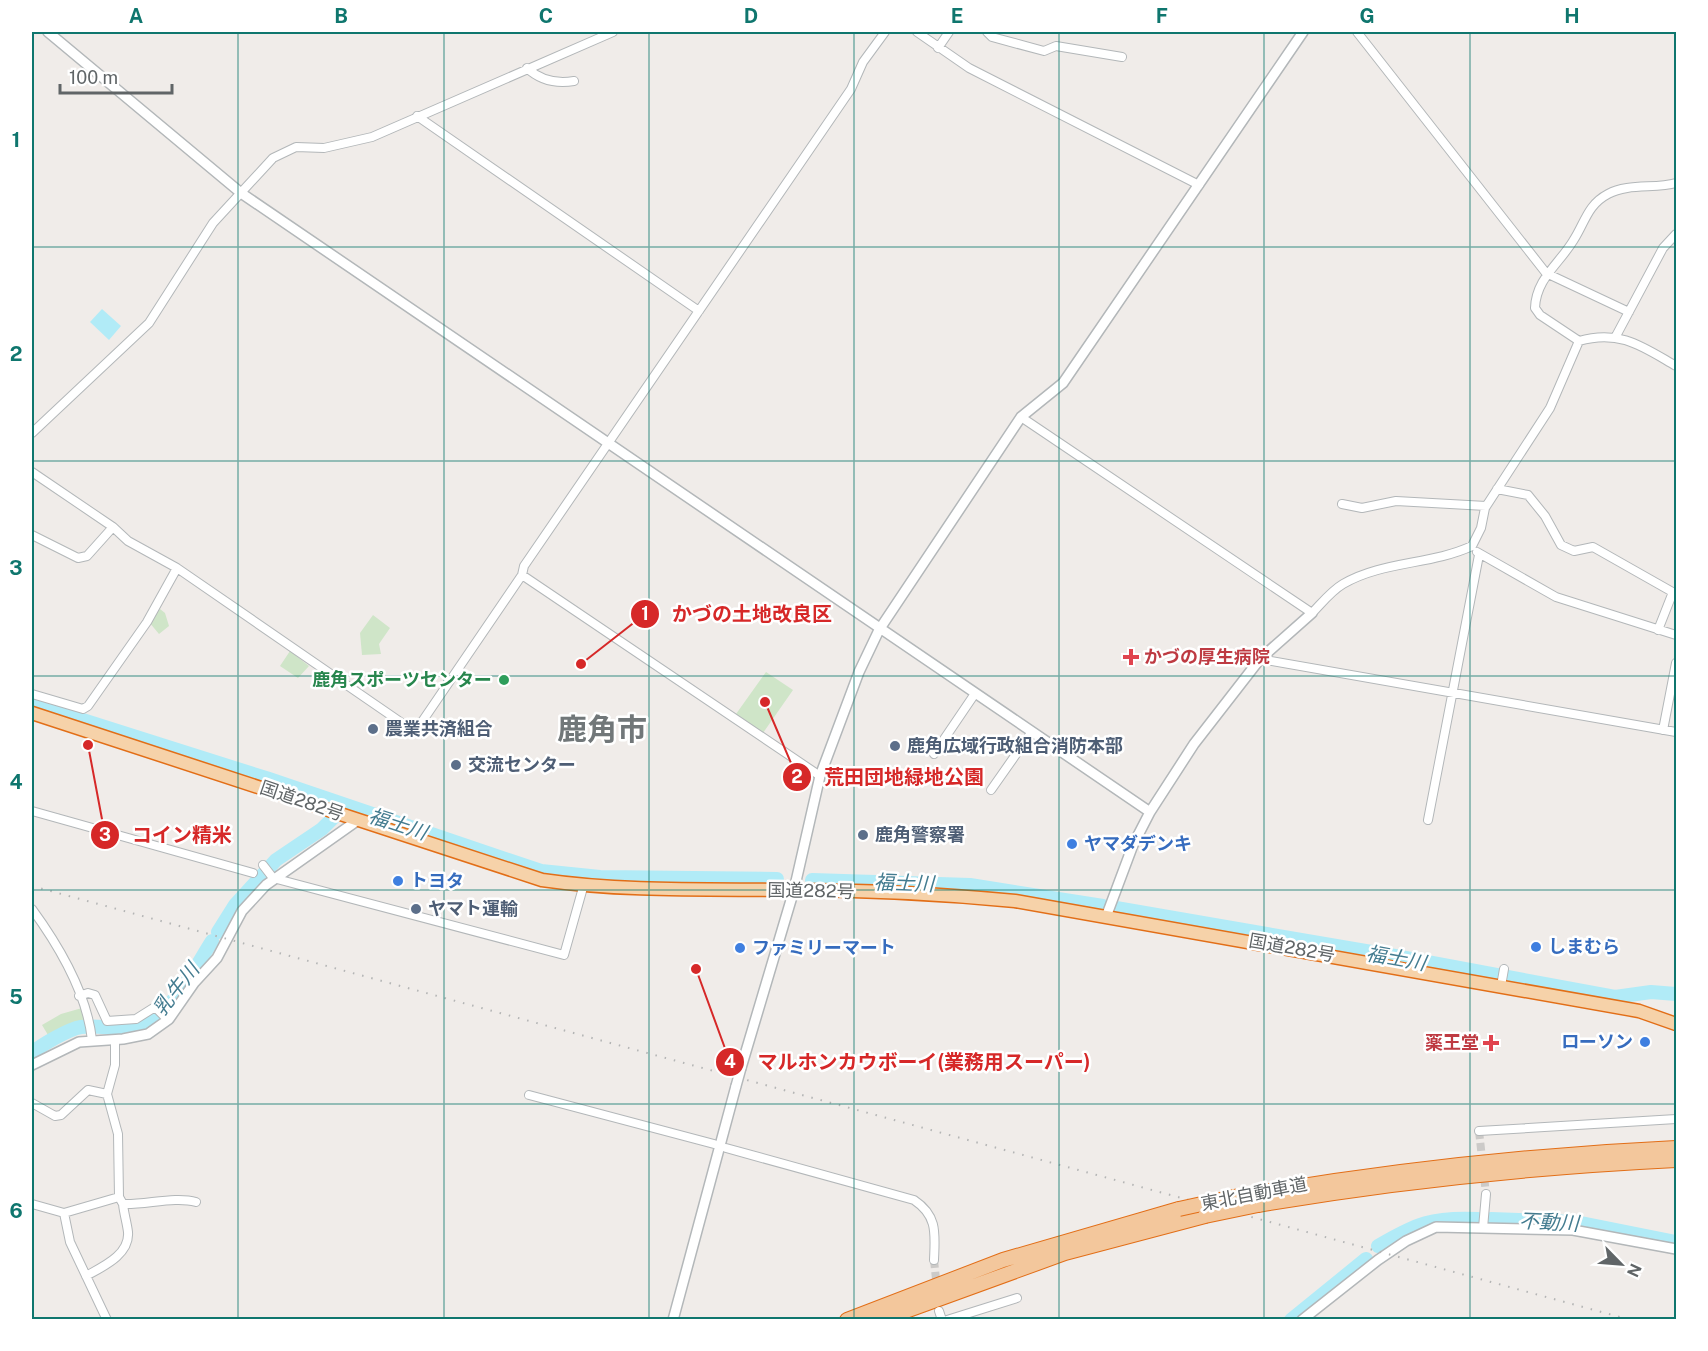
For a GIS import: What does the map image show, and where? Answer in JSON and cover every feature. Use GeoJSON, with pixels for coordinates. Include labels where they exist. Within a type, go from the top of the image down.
{"type":"FeatureCollection","features":[{"type":"Feature","properties":{"kind":"highway","name":"国道282号"},"geometry":{"type":"LineString","coordinates":[[32,713],[542,880],[682,890],[794,890],[959,895],[1015,901],[1639,1011],[1677,1024]]}},
{"type":"Feature","properties":{"kind":"highway","name":"東北自動車道"},"geometry":{"type":"LineString","coordinates":[[847,1320],[1003,1260],[1179,1209],[1228,1198],[1390,1171],[1581,1153],[1677,1148]]}},
{"type":"Feature","properties":{"kind":"highway","name":"東北自動車道"},"geometry":{"type":"LineString","coordinates":[[880,1320],[1065,1253],[1205,1216],[1258,1205],[1391,1183],[1474,1174],[1677,1160]]}},
{"type":"Feature","properties":{"kind":"street"},"geometry":{"type":"LineString","coordinates":[[48,32],[241,193],[974,695],[1150,812]]}},
{"type":"Feature","properties":{"kind":"street"},"geometry":{"type":"LineString","coordinates":[[32,434],[148,323],[208,231],[273,158],[296,147],[324,148],[347,145],[372,137],[613,32]]}},
{"type":"Feature","properties":{"kind":"street"},"geometry":{"type":"LineString","coordinates":[[32,472],[113,527],[128,541],[177,568],[415,732],[522,575],[524,566],[851,89],[863,62],[885,32]]}},
{"type":"Feature","properties":{"kind":"street"},"geometry":{"type":"LineString","coordinates":[[918,32],[969,68],[1199,185]]}},
{"type":"Feature","properties":{"kind":"street"},"geometry":{"type":"LineString","coordinates":[[938,48],[949,32]]}},
{"type":"Feature","properties":{"kind":"street"},"geometry":{"type":"LineString","coordinates":[[987,32],[992,37],[1044,51],[1056,46],[1122,57]]}},
{"type":"Feature","properties":{"kind":"street"},"geometry":{"type":"LineString","coordinates":[[673,1320],[741,1068],[794,890],[820,776],[835,729],[879,630],[1021,417],[1063,383],[1304,32]]}},
{"type":"Feature","properties":{"kind":"street"},"geometry":{"type":"LineString","coordinates":[[1357,32],[1546,273],[1629,312]]}},
{"type":"Feature","properties":{"kind":"street"},"geometry":{"type":"LineString","coordinates":[[527,68],[553,83],[574,81]]}},
{"type":"Feature","properties":{"kind":"street"},"geometry":{"type":"LineString","coordinates":[[417,116],[699,311]]}},
{"type":"Feature","properties":{"kind":"street"},"geometry":{"type":"LineString","coordinates":[[1579,341],[1540,315],[1535,308],[1535,300],[1546,273],[1573,241],[1588,209],[1608,194],[1621,189],[1677,183]]}},
{"type":"Feature","properties":{"kind":"street"},"geometry":{"type":"LineString","coordinates":[[1616,336],[1663,248],[1677,234]]}},
{"type":"Feature","properties":{"kind":"street"},"geometry":{"type":"LineString","coordinates":[[1106,917],[1133,845],[1150,812],[1194,744],[1260,659],[1341,585],[1358,577],[1414,561],[1450,556],[1472,546],[1481,528],[1486,506],[1515,465],[1550,408],[1579,341],[1592,337],[1616,336],[1637,344],[1677,366]]}},
{"type":"Feature","properties":{"kind":"street"},"geometry":{"type":"LineString","coordinates":[[1021,417],[1312,613]]}},
{"type":"Feature","properties":{"kind":"street"},"geometry":{"type":"LineString","coordinates":[[1497,489],[1528,495],[1545,516],[1561,545],[1574,550],[1593,547],[1675,593],[1658,630]]}},
{"type":"Feature","properties":{"kind":"street"},"geometry":{"type":"LineString","coordinates":[[1342,504],[1362,508],[1396,501],[1486,506]]}},
{"type":"Feature","properties":{"kind":"street"},"geometry":{"type":"LineString","coordinates":[[32,535],[78,558],[87,556],[113,527]]}},
{"type":"Feature","properties":{"kind":"street"},"geometry":{"type":"LineString","coordinates":[[1472,546],[1479,555],[1556,597],[1677,635]]}},
{"type":"Feature","properties":{"kind":"street"},"geometry":{"type":"LineString","coordinates":[[1428,820],[1479,555]]}},
{"type":"Feature","properties":{"kind":"street"},"geometry":{"type":"LineString","coordinates":[[32,694],[83,709],[88,705],[147,622],[177,568]]}},
{"type":"Feature","properties":{"kind":"street"},"geometry":{"type":"LineString","coordinates":[[522,575],[820,776]]}},
{"type":"Feature","properties":{"kind":"street"},"geometry":{"type":"LineString","coordinates":[[1260,659],[1677,732]]}},
{"type":"Feature","properties":{"kind":"street"},"geometry":{"type":"LineString","coordinates":[[1664,730],[1677,663]]}},
{"type":"Feature","properties":{"kind":"street"},"geometry":{"type":"LineString","coordinates":[[934,754],[974,695]]}},
{"type":"Feature","properties":{"kind":"street"},"geometry":{"type":"LineString","coordinates":[[991,790],[1031,733]]}},
{"type":"Feature","properties":{"kind":"street"},"geometry":{"type":"LineString","coordinates":[[32,811],[253,873]]}},
{"type":"Feature","properties":{"kind":"street"},"geometry":{"type":"LineString","coordinates":[[32,1065],[65,1047],[92,1040],[115,1040],[148,1034],[167,1020],[194,983],[217,958],[242,911],[272,876],[354,819]]}},
{"type":"Feature","properties":{"kind":"street"},"geometry":{"type":"LineString","coordinates":[[263,866],[272,876],[564,955],[584,884]]}},
{"type":"Feature","properties":{"kind":"street"},"geometry":{"type":"LineString","coordinates":[[32,909],[67,966],[90,1022],[92,1040]]}},
{"type":"Feature","properties":{"kind":"street"},"geometry":{"type":"LineString","coordinates":[[1501,986],[1504,969]]}},
{"type":"Feature","properties":{"kind":"street"},"geometry":{"type":"LineString","coordinates":[[80,996],[88,993],[95,995],[107,1021],[136,1019],[155,1007],[167,1020]]}},
{"type":"Feature","properties":{"kind":"street"},"geometry":{"type":"LineString","coordinates":[[86,1276],[113,1262],[125,1246],[129,1235],[121,1200],[118,1134],[107,1094],[115,1065],[115,1040]]}},
{"type":"Feature","properties":{"kind":"street"},"geometry":{"type":"LineString","coordinates":[[32,1103],[55,1116],[61,1115],[88,1090],[107,1094]]}},
{"type":"Feature","properties":{"kind":"street"},"geometry":{"type":"LineString","coordinates":[[528,1095],[714,1144]]}},
{"type":"Feature","properties":{"kind":"street"},"geometry":{"type":"LineString","coordinates":[[1479,1131],[1677,1119]]}},
{"type":"Feature","properties":{"kind":"street"},"geometry":{"type":"LineString","coordinates":[[726,1148],[914,1200],[928,1209],[936,1233],[934,1260]]}},
{"type":"Feature","properties":{"kind":"street"},"geometry":{"type":"LineString","coordinates":[[1483,1228],[1486,1194]]}},
{"type":"Feature","properties":{"kind":"street"},"geometry":{"type":"LineString","coordinates":[[32,1204],[64,1213],[121,1200],[154,1204],[183,1199],[196,1202]]}},
{"type":"Feature","properties":{"kind":"street"},"geometry":{"type":"LineString","coordinates":[[64,1213],[70,1242],[107,1320]]}},
{"type":"Feature","properties":{"kind":"street"},"geometry":{"type":"LineString","coordinates":[[1302,1320],[1378,1260],[1422,1232],[1455,1225],[1483,1228],[1573,1230],[1677,1249]]}},
{"type":"Feature","properties":{"kind":"street"},"geometry":{"type":"LineString","coordinates":[[947,1320],[1017,1298]]}},
{"type":"Feature","properties":{"kind":"green space"},"geometry":{"type":"Polygon","coordinates":[[[160,609],[165,613],[169,626],[159,634],[149,622],[160,609]]]}},
{"type":"Feature","properties":{"kind":"green space"},"geometry":{"type":"Polygon","coordinates":[[[373,615],[390,628],[379,644],[381,654],[362,655],[360,633],[373,615]]]}},
{"type":"Feature","properties":{"kind":"green space"},"geometry":{"type":"Polygon","coordinates":[[[290,651],[309,666],[298,678],[280,666],[290,651]]]}},
{"type":"Feature","properties":{"kind":"green space"},"geometry":{"type":"Polygon","coordinates":[[[766,672],[793,690],[763,733],[736,714],[766,672]]]}},
{"type":"Feature","properties":{"kind":"green space"},"geometry":{"type":"Polygon","coordinates":[[[82,1008],[87,1022],[75,1023],[48,1035],[42,1025],[61,1014],[82,1008]]]}},
{"type":"Feature","properties":{"kind":"water"},"geometry":{"type":"Polygon","coordinates":[[[102,309],[121,326],[109,340],[90,322],[102,309]]]}},
{"type":"Feature","properties":{"kind":"waterway","name":"福士川"},"geometry":{"type":"LineString","coordinates":[[32,704],[269,779],[541,871],[600,877],[777,879]]}},
{"type":"Feature","properties":{"kind":"waterway","name":"乳牛川"},"geometry":{"type":"LineString","coordinates":[[218,932],[235,905],[276,860],[322,829],[345,806]]}},
{"type":"Feature","properties":{"kind":"waterway","name":"福士川"},"geometry":{"type":"LineString","coordinates":[[812,880],[970,885],[1103,906]]}},
{"type":"Feature","properties":{"kind":"waterway","name":"福士川"},"geometry":{"type":"LineString","coordinates":[[1116,908],[1615,997],[1651,992],[1676,994]]}},
{"type":"Feature","properties":{"kind":"waterway","name":"乳牛川"},"geometry":{"type":"LineString","coordinates":[[32,1053],[76,1028],[90,1026],[127,1028],[145,1024],[171,1003],[212,941]]}},
{"type":"Feature","properties":{"kind":"waterway","name":"不動川"},"geometry":{"type":"LineString","coordinates":[[1378,1246],[1425,1223],[1448,1219],[1478,1219]]}},
{"type":"Feature","properties":{"kind":"waterway","name":"不動川"},"geometry":{"type":"LineString","coordinates":[[1491,1219],[1576,1222],[1676,1242]]}},
{"type":"Feature","properties":{"kind":"waterway","name":"不動川"},"geometry":{"type":"LineString","coordinates":[[1291,1320],[1366,1259]]}},
{"type":"Feature","properties":{"kind":"tunnel"},"geometry":{"type":"LineString","coordinates":[[1479,1131],[1486,1194]]}},
{"type":"Feature","properties":{"kind":"tunnel"},"geometry":{"type":"LineString","coordinates":[[934,1260],[937,1289]]}},
{"type":"Feature","properties":{"kind":"railway"},"geometry":{"type":"LineString","coordinates":[[32,886],[1631,1320]]}},
{"type":"Feature","properties":{"kind":"place","name":"かづの厚生病院"},"geometry":{"type":"Point","coordinates":[1131,657]}},
{"type":"Feature","properties":{"kind":"place","name":"かづの土地改良区"},"geometry":{"type":"Point","coordinates":[581,664]}},
{"type":"Feature","properties":{"kind":"place","name":"鹿角スポーツセンター"},"geometry":{"type":"Point","coordinates":[504,680]}},
{"type":"Feature","properties":{"kind":"place","name":"荒田団地緑地公園"},"geometry":{"type":"Point","coordinates":[765,702]}},
{"type":"Feature","properties":{"kind":"place","name":"農業共済組合"},"geometry":{"type":"Point","coordinates":[373,729]}},
{"type":"Feature","properties":{"kind":"place","name":"コイン精米"},"geometry":{"type":"Point","coordinates":[88,745]}},
{"type":"Feature","properties":{"kind":"place","name":"鹿角広域行政組合消防本部"},"geometry":{"type":"Point","coordinates":[895,746]}},
{"type":"Feature","properties":{"kind":"place","name":"交流センター"},"geometry":{"type":"Point","coordinates":[456,765]}},
{"type":"Feature","properties":{"kind":"place","name":"鹿角警察署"},"geometry":{"type":"Point","coordinates":[863,835]}},
{"type":"Feature","properties":{"kind":"place","name":"ヤマダデンキ"},"geometry":{"type":"Point","coordinates":[1072,844]}},
{"type":"Feature","properties":{"kind":"place","name":"トヨタ"},"geometry":{"type":"Point","coordinates":[398,881]}},
{"type":"Feature","properties":{"kind":"place","name":"ヤマト運輸"},"geometry":{"type":"Point","coordinates":[416,909]}},
{"type":"Feature","properties":{"kind":"place","name":"しまむら"},"geometry":{"type":"Point","coordinates":[1536,947]}},
{"type":"Feature","properties":{"kind":"place","name":"ファミリーマート"},"geometry":{"type":"Point","coordinates":[740,948]}},
{"type":"Feature","properties":{"kind":"place","name":"マルホンカウボーイ(業務用スーパー)"},"geometry":{"type":"Point","coordinates":[696,969]}},
{"type":"Feature","properties":{"kind":"place","name":"ローソン"},"geometry":{"type":"Point","coordinates":[1645,1042]}},
{"type":"Feature","properties":{"kind":"place","name":"薬王堂"},"geometry":{"type":"Point","coordinates":[1491,1043]}},
{"type":"Feature","properties":{"kind":"district","name":"鹿角市"},"geometry":{"type":"Point","coordinates":[602,730]}}]}
